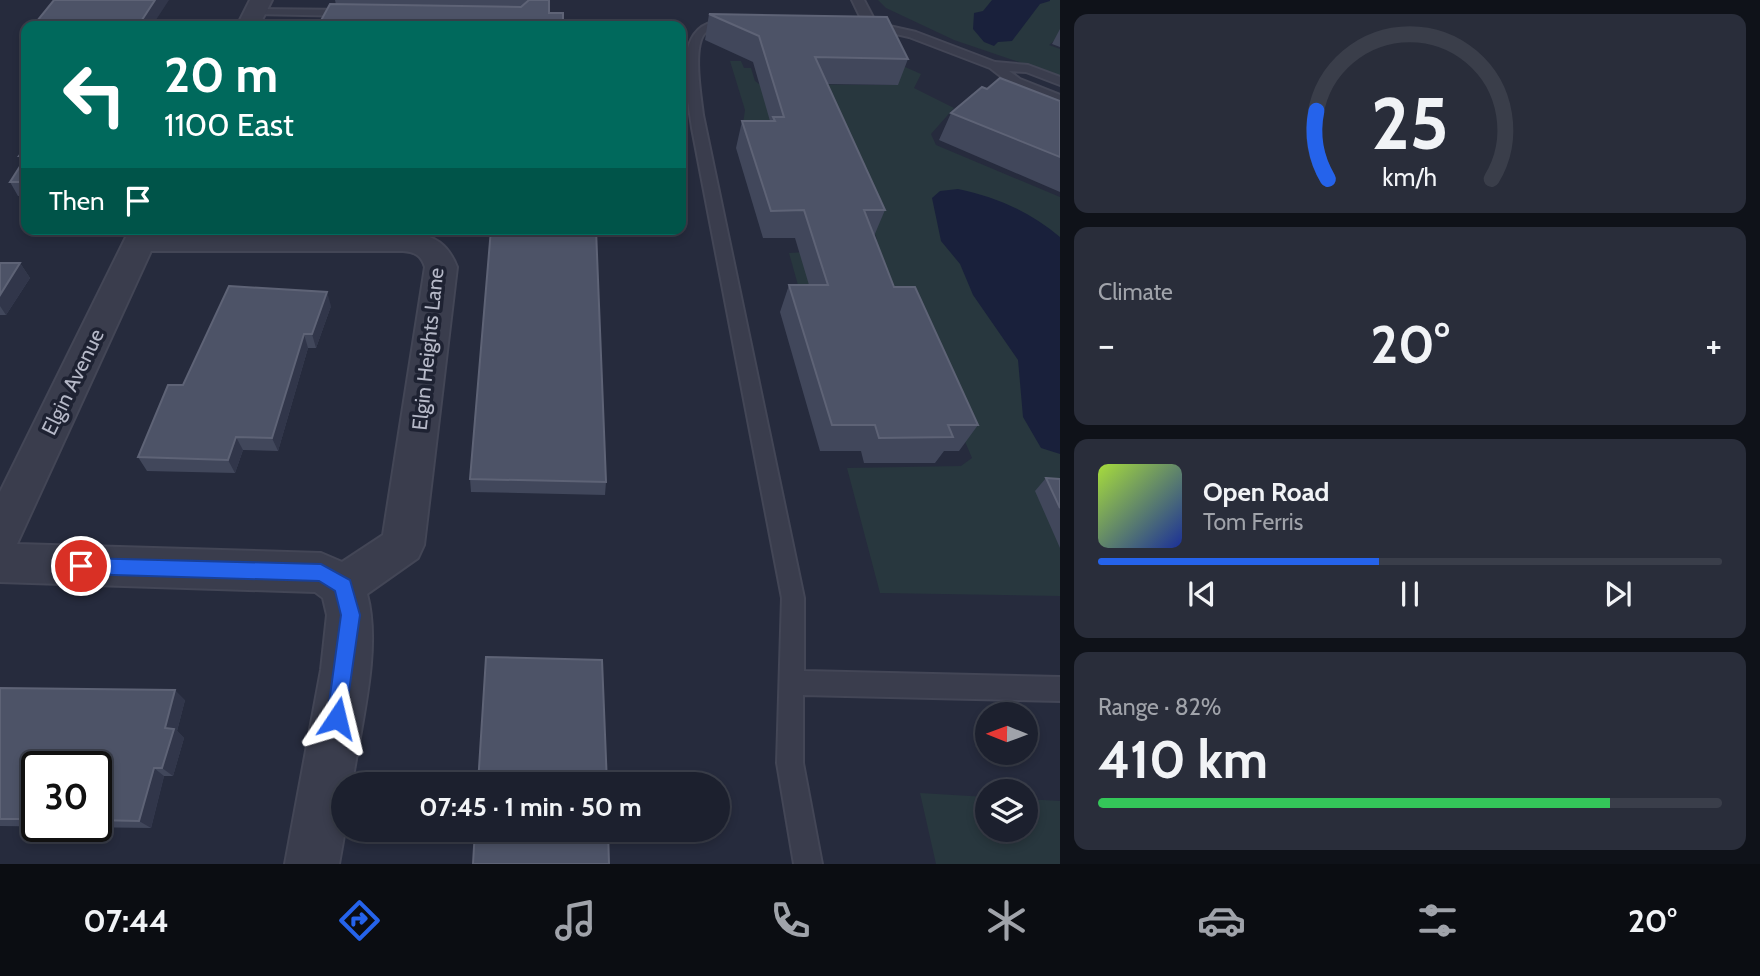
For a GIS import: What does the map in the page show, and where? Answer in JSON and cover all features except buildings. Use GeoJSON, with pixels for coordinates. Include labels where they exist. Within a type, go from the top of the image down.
{"type":"FeatureCollection","features":[{"type":"Feature","properties":{"kind":"street","name":"Elgin Avenue"},"geometry":{"type":"LineString","coordinates":[[0,535],[143,235]]}},
{"type":"Feature","properties":{"kind":"street","name":"Elgin Heights Lane"},"geometry":{"type":"LineString","coordinates":[[143,235],[424,243],[435,251],[441,267],[403,545],[343,586]]}},
{"type":"Feature","properties":{"kind":"street"},"geometry":{"type":"LineString","coordinates":[[0,563],[321,573],[343,586],[350,615],[345,670],[312,864]]}},
{"type":"Feature","properties":{"kind":"lane"},"geometry":{"type":"LineString","coordinates":[[858,0],[865,25],[912,34],[993,65],[1028,69],[1060,81]]}},
{"type":"Feature","properties":{"kind":"lane"},"geometry":{"type":"LineString","coordinates":[[255,13],[371,13]]}},
{"type":"Feature","properties":{"kind":"lane"},"geometry":{"type":"LineString","coordinates":[[745,24],[720,24],[700,31],[696,38],[692,74],[700,138],[793,598],[790,764],[808,864]]}},
{"type":"Feature","properties":{"kind":"lane"},"geometry":{"type":"LineString","coordinates":[[993,65],[1016,82],[1060,99]]}},
{"type":"Feature","properties":{"kind":"lane"},"geometry":{"type":"LineString","coordinates":[[793,683],[1060,689]]}},
{"type":"Feature","properties":{"kind":"shaded area"},"geometry":{"type":"Polygon","coordinates":[[[878,0],[1060,0],[1060,36],[1049,45],[1060,49],[1060,76],[954,40],[886,8],[878,0]]]}},
{"type":"Feature","properties":{"kind":"shaded area"},"geometry":{"type":"Polygon","coordinates":[[[730,61],[741,61],[744,68],[751,68],[755,81],[759,84],[892,85],[896,63],[921,74],[914,88],[954,108],[931,134],[936,145],[1060,197],[1060,596],[880,593],[847,468],[961,466],[972,458],[908,308],[801,296],[789,253],[858,249],[857,242],[877,239],[836,147],[740,143],[745,110],[730,61]]]}},
{"type":"Feature","properties":{"kind":"shaded area"},"geometry":{"type":"Polygon","coordinates":[[[920,793],[975,796],[975,842],[1038,842],[1038,800],[1060,801],[1060,864],[936,864],[920,793]]]}},
{"type":"Feature","properties":{"kind":"water"},"geometry":{"type":"Polygon","coordinates":[[[992,0],[1050,1],[1040,4],[1012,41],[998,42],[994,46],[984,42],[973,29],[974,13],[983,11],[992,0]]]}},
{"type":"Feature","properties":{"kind":"water"},"geometry":{"type":"Polygon","coordinates":[[[958,189],[1012,206],[1060,237],[1060,454],[1041,448],[1023,417],[1018,360],[973,295],[960,264],[941,241],[932,198],[940,191],[958,189]]]}},
{"type":"Feature","properties":{"kind":"route"},"geometry":{"type":"LineString","coordinates":[[81,566],[321,573],[343,586],[350,615],[337,718]]}}]}
